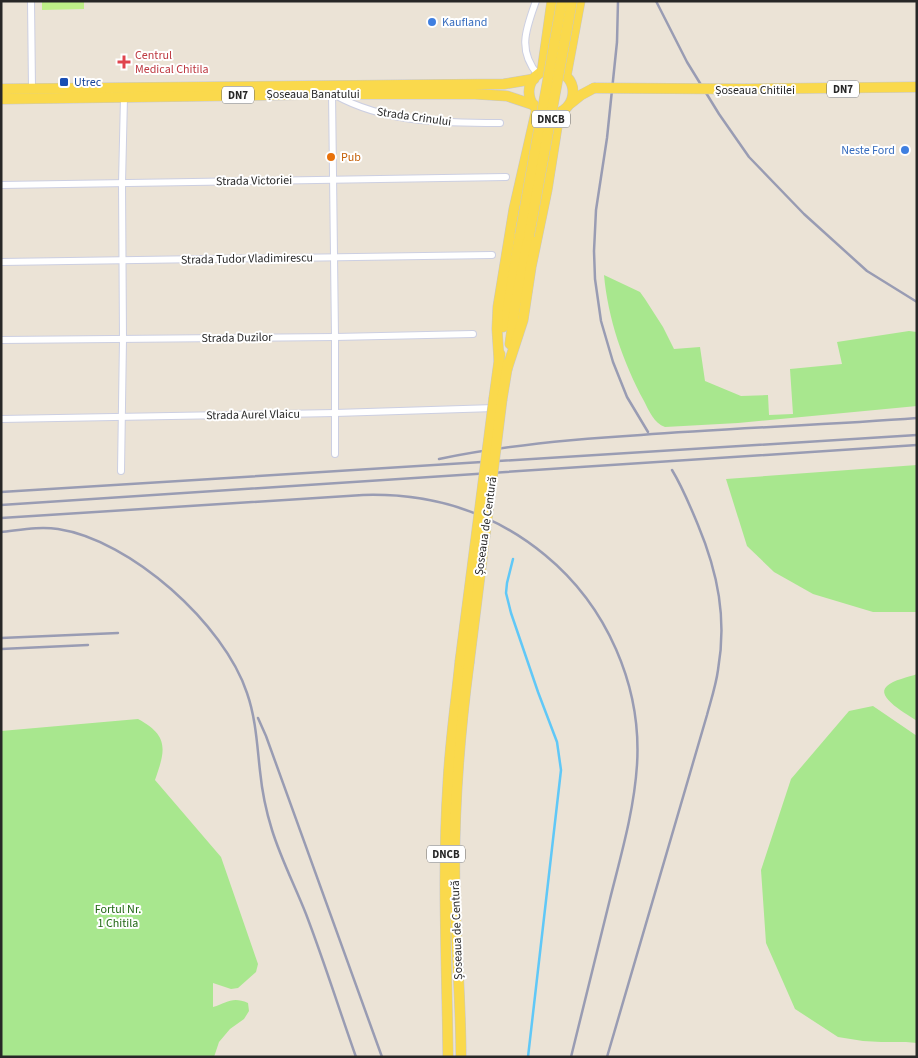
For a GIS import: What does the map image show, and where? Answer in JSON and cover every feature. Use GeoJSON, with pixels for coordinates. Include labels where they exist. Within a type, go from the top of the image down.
{"type":"FeatureCollection","features":[{"type":"Feature","properties":{"kind":"main road"},"geometry":{"type":"LineString","coordinates":[[499,360],[498,307],[514,209],[535,107],[531,100],[530,89],[538,75],[552,1]]}},
{"type":"Feature","properties":{"kind":"main road","name":"Șoseaua de Centură"},"geometry":{"type":"LineString","coordinates":[[448,1057],[446,810],[448,782],[507,369],[524,235],[562,1]]}},
{"type":"Feature","properties":{"kind":"main road","name":"Șoseaua de Centură"},"geometry":{"type":"LineString","coordinates":[[501,402],[499,360],[505,311],[524,235],[572,1]]}},
{"type":"Feature","properties":{"kind":"main road"},"geometry":{"type":"LineString","coordinates":[[570,104],[573,90],[568,79],[580,1]]}},
{"type":"Feature","properties":{"kind":"main road","name":"DN7"},"geometry":{"type":"LineString","coordinates":[[538,75],[547,71],[557,71],[568,79]]}},
{"type":"Feature","properties":{"kind":"main road","name":"Șoseaua Banatului"},"geometry":{"type":"LineString","coordinates":[[1,99],[124,97],[504,84],[538,75]]}},
{"type":"Feature","properties":{"kind":"main road","name":"Șoseaua Chitilei"},"geometry":{"type":"LineString","coordinates":[[568,79],[594,88],[794,90],[917,88]]}},
{"type":"Feature","properties":{"kind":"main road"},"geometry":{"type":"LineString","coordinates":[[507,369],[523,320],[531,267],[561,112],[581,95],[594,88]]}},
{"type":"Feature","properties":{"kind":"main road","name":"Șoseaua Banatului"},"geometry":{"type":"LineString","coordinates":[[1,89],[332,89],[507,96],[535,107]]}},
{"type":"Feature","properties":{"kind":"main road","name":"DN7"},"geometry":{"type":"LineString","coordinates":[[535,107],[550,114],[561,112]]}},
{"type":"Feature","properties":{"kind":"main road","name":"Șoseaua de Centură"},"geometry":{"type":"LineString","coordinates":[[461,1057],[455,893],[456,822],[465,662]]}},
{"type":"Feature","properties":{"kind":"street"},"geometry":{"type":"LineString","coordinates":[[31,1],[32,89]]}},
{"type":"Feature","properties":{"kind":"street"},"geometry":{"type":"LineString","coordinates":[[536,1],[525,44],[528,62],[538,75]]}},
{"type":"Feature","properties":{"kind":"street"},"geometry":{"type":"LineString","coordinates":[[332,89],[335,257],[335,454]]}},
{"type":"Feature","properties":{"kind":"street","name":"Strada Crinului"},"geometry":{"type":"LineString","coordinates":[[332,89],[349,103],[398,116],[432,122],[500,123]]}},
{"type":"Feature","properties":{"kind":"street"},"geometry":{"type":"LineString","coordinates":[[121,471],[124,97]]}},
{"type":"Feature","properties":{"kind":"street","name":"Strada Victoriei"},"geometry":{"type":"LineString","coordinates":[[1,184],[506,177]]}},
{"type":"Feature","properties":{"kind":"street","name":"Strada Tudor Vladimirescu"},"geometry":{"type":"LineString","coordinates":[[1,262],[492,255]]}},
{"type":"Feature","properties":{"kind":"street","name":"Strada Duzilor"},"geometry":{"type":"LineString","coordinates":[[1,340],[472,334]]}},
{"type":"Feature","properties":{"kind":"street","name":"Strada Aurel Vlaicu"},"geometry":{"type":"LineString","coordinates":[[1,419],[335,413],[501,402]]}},
{"type":"Feature","properties":{"kind":"green space"},"geometry":{"type":"Polygon","coordinates":[[[42,1],[84,1],[84,9],[42,10],[42,1]]]}},
{"type":"Feature","properties":{"kind":"green space"},"geometry":{"type":"Polygon","coordinates":[[[604,275],[640,292],[663,327],[674,349],[700,347],[705,381],[741,396],[768,395],[769,415],[793,414],[790,369],[842,364],[837,342],[909,331],[917,332],[917,406],[738,423],[665,427],[658,423],[650,413],[623,356],[609,308],[604,275]]]}},
{"type":"Feature","properties":{"kind":"green space"},"geometry":{"type":"Polygon","coordinates":[[[917,465],[917,612],[873,612],[813,594],[774,572],[747,546],[726,479],[917,465]]]}},
{"type":"Feature","properties":{"kind":"green space"},"geometry":{"type":"Polygon","coordinates":[[[917,674],[917,721],[894,705],[885,695],[884,690],[893,682],[917,674]]]}},
{"type":"Feature","properties":{"kind":"green space"},"geometry":{"type":"Polygon","coordinates":[[[873,706],[917,736],[917,1043],[863,1041],[838,1037],[795,1009],[766,943],[761,870],[791,779],[849,711],[873,706]]]}},
{"type":"Feature","properties":{"kind":"green space","name":"Fortul Nr. 1 Chitila"},"geometry":{"type":"Polygon","coordinates":[[[138,719],[156,732],[162,745],[161,761],[155,780],[221,857],[258,964],[256,972],[238,988],[231,989],[213,983],[213,1007],[238,1000],[248,1003],[249,1011],[244,1019],[230,1029],[219,1042],[214,1057],[1,1057],[1,731],[138,719]]]}},
{"type":"Feature","properties":{"kind":"waterway"},"geometry":{"type":"LineString","coordinates":[[513,559],[506,593],[538,692],[557,742],[561,770],[528,1057]]}},
{"type":"Feature","properties":{"kind":"railway"},"geometry":{"type":"LineString","coordinates":[[618,1],[617,42],[607,138],[596,210],[595,279],[601,321],[613,362],[627,397],[648,432]]}},
{"type":"Feature","properties":{"kind":"railway"},"geometry":{"type":"LineString","coordinates":[[656,1],[687,62],[719,114],[749,157],[804,214],[867,271],[917,302]]}},
{"type":"Feature","properties":{"kind":"railway"},"geometry":{"type":"LineString","coordinates":[[439,459],[514,446],[590,438],[917,418]]}},
{"type":"Feature","properties":{"kind":"railway"},"geometry":{"type":"LineString","coordinates":[[1,492],[917,435]]}},
{"type":"Feature","properties":{"kind":"railway"},"geometry":{"type":"LineString","coordinates":[[1,505],[917,445]]}},
{"type":"Feature","properties":{"kind":"railway"},"geometry":{"type":"LineString","coordinates":[[607,1057],[707,715],[716,681],[721,651],[721,614],[711,561],[689,504],[672,470]]}},
{"type":"Feature","properties":{"kind":"railway"},"geometry":{"type":"LineString","coordinates":[[1,518],[363,495],[412,497],[460,508],[504,527],[545,555],[567,575],[603,623],[616,650],[626,677],[637,735],[637,765],[630,816],[571,1057]]}},
{"type":"Feature","properties":{"kind":"railway"},"geometry":{"type":"LineString","coordinates":[[1,532],[37,528],[58,529],[86,536],[115,550],[144,568],[171,589],[218,640],[235,667],[247,693],[254,722],[262,786],[270,823],[313,932],[356,1057]]}},
{"type":"Feature","properties":{"kind":"railway"},"geometry":{"type":"LineString","coordinates":[[1,638],[118,633]]}},
{"type":"Feature","properties":{"kind":"railway"},"geometry":{"type":"LineString","coordinates":[[1,649],[88,645]]}},
{"type":"Feature","properties":{"kind":"railway"},"geometry":{"type":"LineString","coordinates":[[258,718],[382,1057]]}},
{"type":"Feature","properties":{"kind":"place","name":"Kaufland"},"geometry":{"type":"Point","coordinates":[432,22]}},
{"type":"Feature","properties":{"kind":"place","name":"Centrul Medical Chitila"},"geometry":{"type":"Point","coordinates":[124,62]}},
{"type":"Feature","properties":{"kind":"place","name":"Utrec"},"geometry":{"type":"Point","coordinates":[64,82]}},
{"type":"Feature","properties":{"kind":"place","name":"Neste Ford"},"geometry":{"type":"Point","coordinates":[905,150]}},
{"type":"Feature","properties":{"kind":"place","name":"Pub"},"geometry":{"type":"Point","coordinates":[331,157]}}]}
